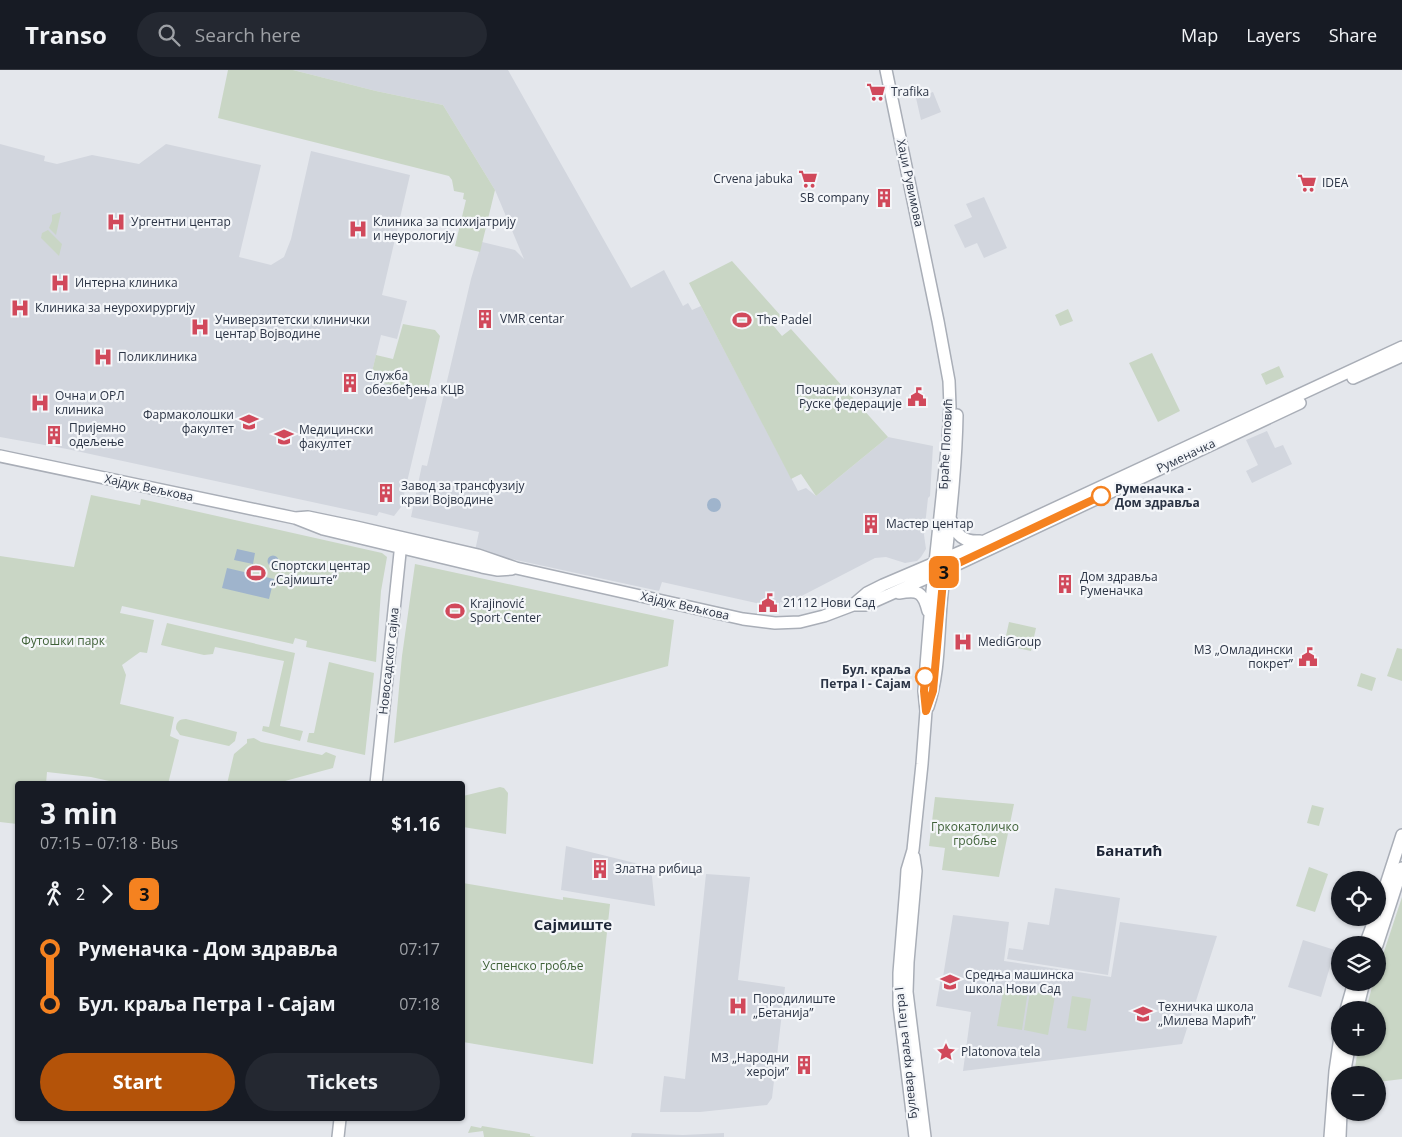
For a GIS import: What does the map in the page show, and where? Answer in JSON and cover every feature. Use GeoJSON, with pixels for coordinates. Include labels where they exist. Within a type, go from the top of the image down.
{"type":"FeatureCollection","features":[{"type":"Feature","properties":{"kind":"street","name":"Хаџи Рувимова"},"geometry":{"type":"LineString","coordinates":[[886,70],[936,295]]}},
{"type":"Feature","properties":{"kind":"street","name":"Хаџи Рувимова"},"geometry":{"type":"LineString","coordinates":[[893,70],[936,295]]}},
{"type":"Feature","properties":{"kind":"street","name":"Браће Поповић"},"geometry":{"type":"LineString","coordinates":[[936,295],[956,380],[957,406],[956,465],[950,517],[940,566]]}},
{"type":"Feature","properties":{"kind":"street","name":"Браће Поповић"},"geometry":{"type":"LineString","coordinates":[[936,295],[950,407],[940,566]]}},
{"type":"Feature","properties":{"kind":"street","name":"Руменачка"},"geometry":{"type":"LineString","coordinates":[[940,566],[980,541],[1402,347]]}},
{"type":"Feature","properties":{"kind":"street","name":"Руменачка"},"geometry":{"type":"LineString","coordinates":[[940,566],[1402,356]]}},
{"type":"Feature","properties":{"kind":"street","name":"Хајдук Вељкова"},"geometry":{"type":"LineString","coordinates":[[1,456],[295,518],[324,529],[401,543],[498,570],[516,568],[719,614],[765,622],[786,623],[813,619],[853,605],[867,593],[940,566]]}},
{"type":"Feature","properties":{"kind":"street"},"geometry":{"type":"LineString","coordinates":[[950,517],[960,538],[968,541],[980,541]]}},
{"type":"Feature","properties":{"kind":"street","name":"Новосадског сајма"},"geometry":{"type":"LineString","coordinates":[[376,781],[401,543]]}},
{"type":"Feature","properties":{"kind":"street","name":"Хајдук Вељкова"},"geometry":{"type":"LineString","coordinates":[[853,605],[866,606],[940,566]]}},
{"type":"Feature","properties":{"kind":"street","name":"Булевар краља Петра I"},"geometry":{"type":"LineString","coordinates":[[915,1137],[898,986],[907,870],[913,850],[926,711],[924,691],[930,617],[940,566]]}},
{"type":"Feature","properties":{"kind":"street","name":"Булевар краља Петра I"},"geometry":{"type":"LineString","coordinates":[[926,711],[933,691],[940,566]]}},
{"type":"Feature","properties":{"kind":"street"},"geometry":{"type":"LineString","coordinates":[[890,594],[914,591],[920,594],[925,600],[930,617]]}},
{"type":"Feature","properties":{"kind":"street"},"geometry":{"type":"LineString","coordinates":[[1386,885],[1402,836]]}},
{"type":"Feature","properties":{"kind":"street","name":"Булевар краља Петра I"},"geometry":{"type":"LineString","coordinates":[[913,850],[916,871],[908,962],[908,992],[926,1137]]}},
{"type":"Feature","properties":{"kind":"street"},"geometry":{"type":"LineString","coordinates":[[1380,936],[1402,868]]}},
{"type":"Feature","properties":{"kind":"street"},"geometry":{"type":"LineString","coordinates":[[1330,1137],[1337,1056]]}},
{"type":"Feature","properties":{"kind":"street"},"geometry":{"type":"LineString","coordinates":[[338,1137],[340,1121]]}},
{"type":"Feature","properties":{"kind":"street"},"geometry":{"type":"LineString","coordinates":[[1340,1137],[1341,1121]]}},
{"type":"Feature","properties":{"kind":"shaded area"},"geometry":{"type":"Polygon","coordinates":[[[293,70],[508,70],[631,288],[664,270],[683,306],[688,303],[692,310],[701,306],[798,491],[806,488],[816,496],[888,437],[933,446],[930,496],[928,498],[924,535],[926,549],[921,557],[917,561],[905,563],[886,557],[875,558],[788,603],[780,602],[779,608],[662,582],[659,591],[475,551],[479,532],[411,517],[422,465],[427,466],[471,279],[482,242],[515,250],[524,259],[495,190],[443,105],[376,91],[293,70]]]}},
{"type":"Feature","properties":{"kind":"shaded area"},"geometry":{"type":"Polygon","coordinates":[[[933,92],[941,112],[921,120],[916,98],[933,92]]]}},
{"type":"Feature","properties":{"kind":"shaded area","name":"Универзитетски клинички центар Војводине"},"geometry":{"type":"Polygon","coordinates":[[[0,144],[45,156],[44,161],[57,164],[92,155],[139,164],[166,144],[261,165],[239,257],[271,265],[284,257],[291,239],[311,151],[410,175],[382,295],[407,301],[397,339],[381,335],[370,380],[428,394],[401,507],[394,516],[379,512],[377,516],[67,449],[0,437],[0,144]]]}},
{"type":"Feature","properties":{"kind":"shaded area"},"geometry":{"type":"Polygon","coordinates":[[[984,197],[1007,248],[984,258],[977,243],[965,248],[954,225],[972,217],[966,204],[984,197]]]}},
{"type":"Feature","properties":{"kind":"shaded area"},"geometry":{"type":"Polygon","coordinates":[[[1267,431],[1275,448],[1283,445],[1292,464],[1252,483],[1246,471],[1258,465],[1246,440],[1267,431]]]}},
{"type":"Feature","properties":{"kind":"shaded area"},"geometry":{"type":"Polygon","coordinates":[[[566,846],[651,867],[655,906],[561,890],[566,846]]]}},
{"type":"Feature","properties":{"kind":"shaded area","name":"Породилиште „Бетанија”"},"geometry":{"type":"Polygon","coordinates":[[[706,874],[750,877],[738,980],[785,987],[772,1098],[767,1105],[700,1112],[660,1112],[664,1076],[685,1079],[706,874]]]}},
{"type":"Feature","properties":{"kind":"shaded area"},"geometry":{"type":"Polygon","coordinates":[[[1055,888],[1120,898],[1108,975],[1007,959],[1009,948],[1023,950],[1028,922],[1049,925],[1055,888]]]}},
{"type":"Feature","properties":{"kind":"shaded area"},"geometry":{"type":"Polygon","coordinates":[[[953,915],[1009,922],[1004,961],[1111,977],[1120,922],[1217,936],[1182,1044],[963,1071],[971,1012],[936,1006],[941,977],[943,977],[953,915]]]}},
{"type":"Feature","properties":{"kind":"shaded area"},"geometry":{"type":"Polygon","coordinates":[[[1303,940],[1331,949],[1331,963],[1321,997],[1288,987],[1303,940]]]}},
{"type":"Feature","properties":{"kind":"shaded area"},"geometry":{"type":"Polygon","coordinates":[[[632,1133],[683,1135],[724,1133],[724,1137],[631,1137],[632,1133]]]}},
{"type":"Feature","properties":{"kind":"green space"},"geometry":{"type":"Polygon","coordinates":[[[228,70],[293,70],[376,91],[443,105],[495,190],[480,252],[455,246],[466,200],[463,199],[464,193],[454,191],[452,180],[449,176],[218,118],[228,70]]]}},
{"type":"Feature","properties":{"kind":"green space"},"geometry":{"type":"Polygon","coordinates":[[[61,212],[56,235],[49,228],[52,215],[61,212]]]}},
{"type":"Feature","properties":{"kind":"green space"},"geometry":{"type":"Polygon","coordinates":[[[48,230],[62,244],[59,256],[41,238],[42,233],[48,230]]]}},
{"type":"Feature","properties":{"kind":"green space"},"geometry":{"type":"Polygon","coordinates":[[[732,261],[781,316],[772,324],[782,336],[791,329],[888,437],[816,496],[801,474],[791,479],[689,283],[732,261]]]}},
{"type":"Feature","properties":{"kind":"green space"},"geometry":{"type":"Polygon","coordinates":[[[1068,309],[1073,321],[1060,326],[1055,315],[1068,309]]]}},
{"type":"Feature","properties":{"kind":"green space"},"geometry":{"type":"Polygon","coordinates":[[[403,324],[435,330],[440,336],[427,394],[370,380],[376,355],[393,359],[403,324]]]}},
{"type":"Feature","properties":{"kind":"green space"},"geometry":{"type":"Polygon","coordinates":[[[1152,353],[1180,411],[1158,422],[1129,363],[1152,353]]]}},
{"type":"Feature","properties":{"kind":"green space"},"geometry":{"type":"Polygon","coordinates":[[[1279,366],[1284,377],[1266,385],[1261,374],[1279,366]]]}},
{"type":"Feature","properties":{"kind":"green space","name":"Футошки парк"},"geometry":{"type":"Polygon","coordinates":[[[91,495],[140,505],[141,499],[382,553],[387,557],[381,591],[376,662],[306,647],[307,641],[295,638],[293,644],[122,606],[120,613],[154,620],[147,653],[140,652],[122,665],[126,675],[120,704],[174,717],[170,736],[179,740],[169,781],[109,781],[47,772],[46,781],[15,781],[15,824],[0,822],[0,556],[74,567],[91,495]]]}},
{"type":"Feature","properties":{"kind":"green space"},"geometry":{"type":"Polygon","coordinates":[[[415,564],[674,620],[668,666],[394,743],[402,656],[415,564]]]}},
{"type":"Feature","properties":{"kind":"green space"},"geometry":{"type":"Polygon","coordinates":[[[1009,622],[1036,628],[1031,651],[1004,645],[1009,622]]]}},
{"type":"Feature","properties":{"kind":"green space"},"geometry":{"type":"Polygon","coordinates":[[[167,623],[295,653],[280,726],[303,731],[300,741],[262,731],[263,726],[269,727],[284,661],[215,647],[213,654],[204,655],[161,645],[167,623]]]}},
{"type":"Feature","properties":{"kind":"green space"},"geometry":{"type":"Polygon","coordinates":[[[1397,648],[1402,649],[1402,681],[1387,676],[1397,648]]]}},
{"type":"Feature","properties":{"kind":"green space"},"geometry":{"type":"Polygon","coordinates":[[[329,662],[374,673],[365,755],[307,742],[309,733],[314,733],[329,662]]]}},
{"type":"Feature","properties":{"kind":"green space"},"geometry":{"type":"Polygon","coordinates":[[[1361,673],[1376,678],[1372,691],[1357,686],[1361,673]]]}},
{"type":"Feature","properties":{"kind":"green space"},"geometry":{"type":"Polygon","coordinates":[[[186,719],[237,732],[235,741],[229,746],[180,735],[176,729],[178,721],[186,719]]]}},
{"type":"Feature","properties":{"kind":"green space"},"geometry":{"type":"Polygon","coordinates":[[[254,738],[261,742],[322,755],[326,752],[336,756],[333,768],[285,781],[228,781],[234,754],[247,743],[247,739],[254,738]]]}},
{"type":"Feature","properties":{"kind":"green space"},"geometry":{"type":"Polygon","coordinates":[[[500,787],[504,788],[508,793],[506,834],[465,827],[465,796],[500,787]]]}},
{"type":"Feature","properties":{"kind":"green space","name":"Гркокатоличко гробље"},"geometry":{"type":"Polygon","coordinates":[[[935,797],[1014,804],[999,877],[942,870],[945,848],[929,846],[935,797]]]}},
{"type":"Feature","properties":{"kind":"green space"},"geometry":{"type":"Polygon","coordinates":[[[1312,805],[1324,808],[1319,826],[1307,823],[1312,805]]]}},
{"type":"Feature","properties":{"kind":"green space"},"geometry":{"type":"Polygon","coordinates":[[[1309,867],[1328,874],[1315,912],[1296,906],[1309,867]]]}},
{"type":"Feature","properties":{"kind":"green space","name":"Успенско гробље"},"geometry":{"type":"Polygon","coordinates":[[[465,883],[563,900],[563,897],[610,904],[593,1064],[465,1042],[465,883]]]}},
{"type":"Feature","properties":{"kind":"green space"},"geometry":{"type":"Polygon","coordinates":[[[1402,897],[1402,1079],[1386,1081],[1386,1066],[1355,1066],[1357,1056],[1386,1056],[1386,1001],[1368,1001],[1371,991],[1386,991],[1386,946],[1402,897]]]}},
{"type":"Feature","properties":{"kind":"green space"},"geometry":{"type":"Polygon","coordinates":[[[1004,987],[1028,991],[1022,1030],[997,1026],[1004,987]]]}},
{"type":"Feature","properties":{"kind":"green space"},"geometry":{"type":"Polygon","coordinates":[[[1030,991],[1055,996],[1048,1035],[1024,1030],[1030,991]]]}},
{"type":"Feature","properties":{"kind":"green space"},"geometry":{"type":"Polygon","coordinates":[[[1072,996],[1091,999],[1086,1031],[1067,1028],[1072,996]]]}},
{"type":"Feature","properties":{"kind":"green space"},"geometry":{"type":"Polygon","coordinates":[[[471,1126],[530,1134],[530,1136],[536,1137],[484,1137],[483,1131],[468,1133],[471,1126]]]}},
{"type":"Feature","properties":{"kind":"water"},"geometry":{"type":"Polygon","coordinates":[[[711,498],[717,498],[721,505],[717,512],[711,512],[707,508],[707,502],[711,498]]]}},
{"type":"Feature","properties":{"kind":"water"},"geometry":{"type":"Polygon","coordinates":[[[237,549],[255,553],[253,564],[234,560],[237,549]]]}},
{"type":"Feature","properties":{"kind":"water"},"geometry":{"type":"Polygon","coordinates":[[[273,555],[279,561],[273,567],[267,561],[273,555]]]}},
{"type":"Feature","properties":{"kind":"water"},"geometry":{"type":"Polygon","coordinates":[[[227,568],[274,579],[269,599],[222,588],[227,568]]]}},
{"type":"Feature","properties":{"kind":"bus line","name":"3"},"geometry":{"type":"LineString","coordinates":[[925,677],[926,711],[933,691],[944,570],[1101,496]]}},
{"type":"Feature","properties":{"kind":"place","name":"Trafika"},"geometry":{"type":"Point","coordinates":[876,92]}},
{"type":"Feature","properties":{"kind":"place","name":"Crvena jabuka"},"geometry":{"type":"Point","coordinates":[808,179]}},
{"type":"Feature","properties":{"kind":"place","name":"IDEA"},"geometry":{"type":"Point","coordinates":[1307,183]}},
{"type":"Feature","properties":{"kind":"place","name":"SB company"},"geometry":{"type":"Point","coordinates":[884,198]}},
{"type":"Feature","properties":{"kind":"place","name":"Ургентни центар"},"geometry":{"type":"Point","coordinates":[116,222]}},
{"type":"Feature","properties":{"kind":"place","name":"Клиника за психијатрију и неурологију"},"geometry":{"type":"Point","coordinates":[358,229]}},
{"type":"Feature","properties":{"kind":"place","name":"Интерна клиника"},"geometry":{"type":"Point","coordinates":[60,283]}},
{"type":"Feature","properties":{"kind":"place","name":"Клиника за неурохирургију"},"geometry":{"type":"Point","coordinates":[20,308]}},
{"type":"Feature","properties":{"kind":"place","name":"VMR centar"},"geometry":{"type":"Point","coordinates":[485,319]}},
{"type":"Feature","properties":{"kind":"place","name":"The Padel"},"geometry":{"type":"Point","coordinates":[742,320]}},
{"type":"Feature","properties":{"kind":"place","name":"Универзитетски клинички центар Војводине"},"geometry":{"type":"Point","coordinates":[200,327]}},
{"type":"Feature","properties":{"kind":"place","name":"Поликлиника"},"geometry":{"type":"Point","coordinates":[103,357]}},
{"type":"Feature","properties":{"kind":"place","name":"Служба обезбеђења КЦВ"},"geometry":{"type":"Point","coordinates":[350,383]}},
{"type":"Feature","properties":{"kind":"place","name":"Почасни конзулат Руске федерације"},"geometry":{"type":"Point","coordinates":[917,397]}},
{"type":"Feature","properties":{"kind":"place","name":"Очна и ОРЛ клиника"},"geometry":{"type":"Point","coordinates":[40,403]}},
{"type":"Feature","properties":{"kind":"place","name":"Фармаколошки факултет"},"geometry":{"type":"Point","coordinates":[249,422]}},
{"type":"Feature","properties":{"kind":"place","name":"Пријемно одељење"},"geometry":{"type":"Point","coordinates":[54,435]}},
{"type":"Feature","properties":{"kind":"place","name":"Медицински факултет"},"geometry":{"type":"Point","coordinates":[284,437]}},
{"type":"Feature","properties":{"kind":"place","name":"Завод за трансфузију крви Војводине"},"geometry":{"type":"Point","coordinates":[386,493]}},
{"type":"Feature","properties":{"kind":"place","name":"Руменачка - Дом здравља"},"geometry":{"type":"Point","coordinates":[1101,496]}},
{"type":"Feature","properties":{"kind":"place","name":"Мастер центар"},"geometry":{"type":"Point","coordinates":[871,524]}},
{"type":"Feature","properties":{"kind":"place","name":"Спортски центар „Сајмиште”"},"geometry":{"type":"Point","coordinates":[256,573]}},
{"type":"Feature","properties":{"kind":"place","name":"Дом здравља Руменачка"},"geometry":{"type":"Point","coordinates":[1065,584]}},
{"type":"Feature","properties":{"kind":"place","name":"21112 Нови Сад"},"geometry":{"type":"Point","coordinates":[768,603]}},
{"type":"Feature","properties":{"kind":"place","name":"Krajinović Sport Center"},"geometry":{"type":"Point","coordinates":[455,611]}},
{"type":"Feature","properties":{"kind":"place","name":"MediGroup"},"geometry":{"type":"Point","coordinates":[963,642]}},
{"type":"Feature","properties":{"kind":"place","name":"МЗ „Омладински покрет”"},"geometry":{"type":"Point","coordinates":[1308,657]}},
{"type":"Feature","properties":{"kind":"place","name":"Бул. краља Петра I - Сајам"},"geometry":{"type":"Point","coordinates":[925,677]}},
{"type":"Feature","properties":{"kind":"place","name":"Златна рибица"},"geometry":{"type":"Point","coordinates":[600,869]}},
{"type":"Feature","properties":{"kind":"place","name":"Средња машинска школа Нови Сад"},"geometry":{"type":"Point","coordinates":[950,982]}},
{"type":"Feature","properties":{"kind":"place","name":"Породилиште „Бетанија”"},"geometry":{"type":"Point","coordinates":[738,1006]}},
{"type":"Feature","properties":{"kind":"place","name":"Техничка школа „Милева Марић”"},"geometry":{"type":"Point","coordinates":[1143,1014]}},
{"type":"Feature","properties":{"kind":"place","name":"Platonova tela"},"geometry":{"type":"Point","coordinates":[946,1052]}},
{"type":"Feature","properties":{"kind":"place","name":"МЗ „Народни хероји”"},"geometry":{"type":"Point","coordinates":[804,1065]}},
{"type":"Feature","properties":{"kind":"district","name":"Банатић"},"geometry":{"type":"Point","coordinates":[1129,851]}},
{"type":"Feature","properties":{"kind":"district","name":"Сајмиште"},"geometry":{"type":"Point","coordinates":[573,925]}}]}
